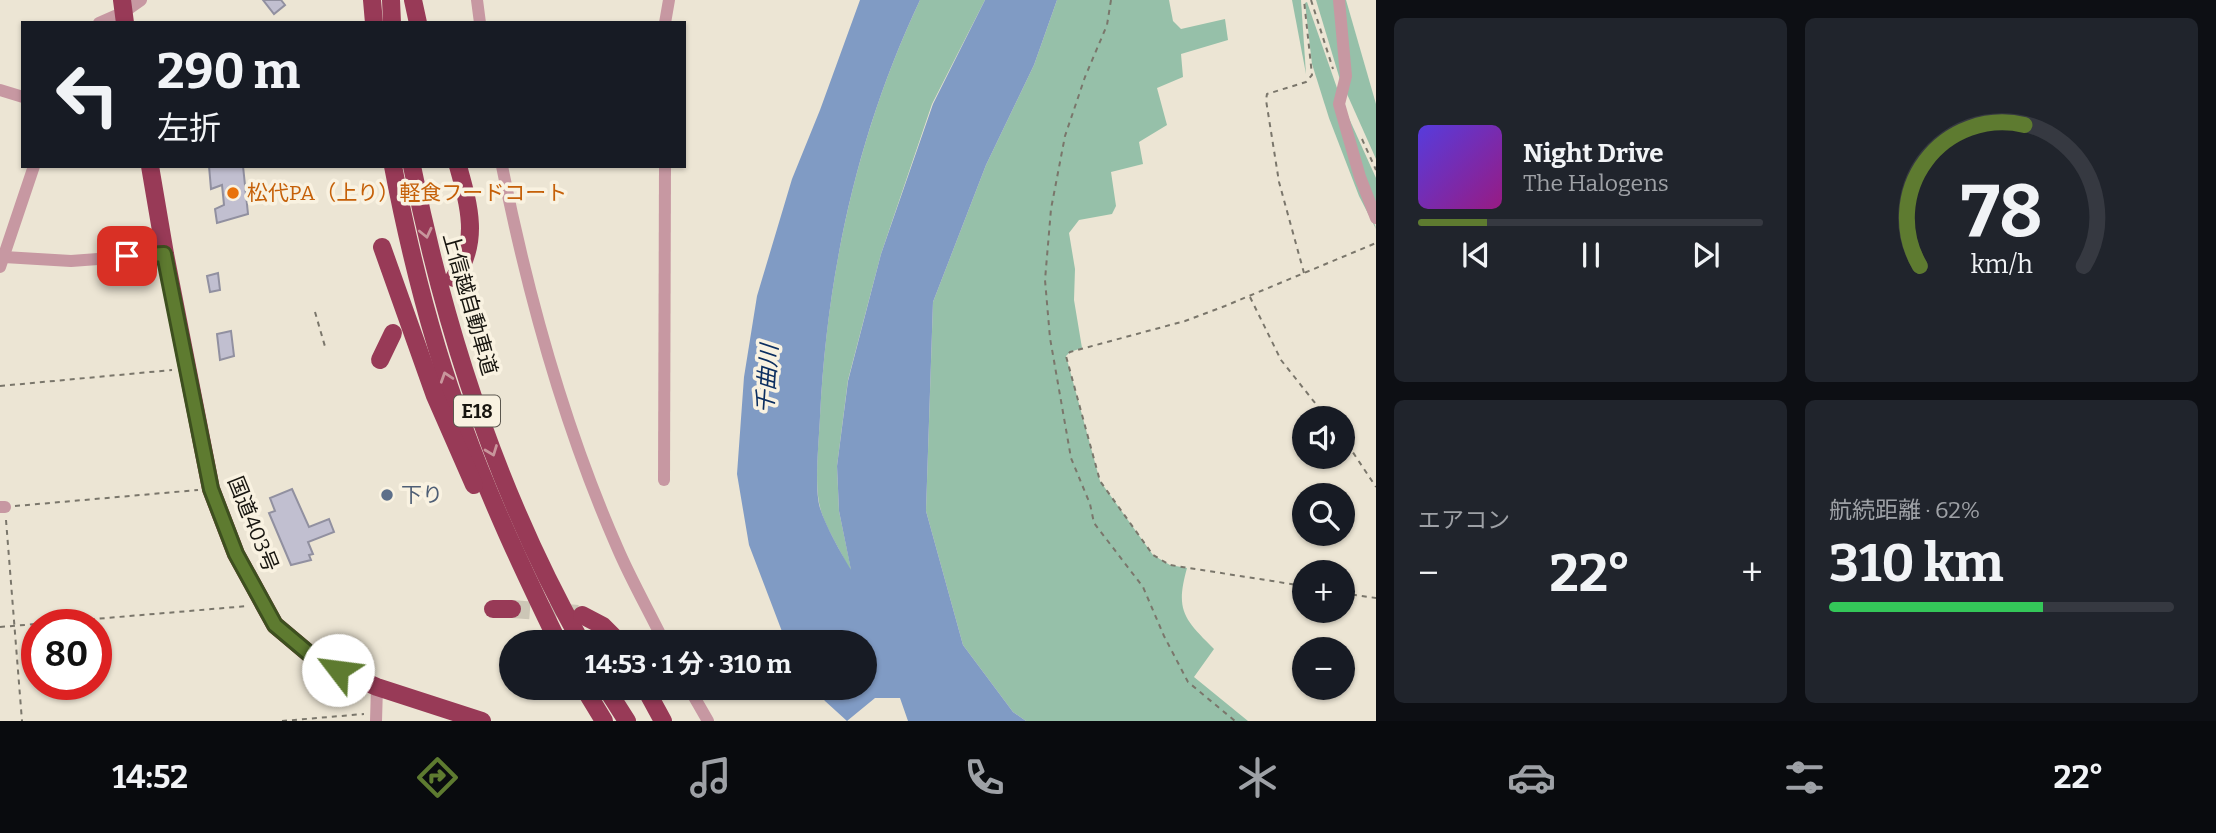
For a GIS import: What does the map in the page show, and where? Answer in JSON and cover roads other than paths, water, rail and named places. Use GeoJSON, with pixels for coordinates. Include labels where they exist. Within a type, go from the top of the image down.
{"type":"FeatureCollection","features":[{"type":"Feature","properties":{"kind":"highway"},"geometry":{"type":"LineString","coordinates":[[372,0],[374,21]]}},
{"type":"Feature","properties":{"kind":"highway"},"geometry":{"type":"LineString","coordinates":[[391,0],[392,21]]}},
{"type":"Feature","properties":{"kind":"highway"},"geometry":{"type":"LineString","coordinates":[[413,0],[418,21]]}},
{"type":"Feature","properties":{"kind":"highway","name":"国道403号"},"geometry":{"type":"LineString","coordinates":[[150,168],[164,254],[211,489],[236,554],[263,605],[275,625],[319,662],[377,687],[482,721]]}},
{"type":"Feature","properties":{"kind":"highway","name":"上信越自動車道"},"geometry":{"type":"LineString","coordinates":[[393,168],[419,285],[463,427],[502,525],[552,630]]}},
{"type":"Feature","properties":{"kind":"highway","name":"上信越自動車道"},"geometry":{"type":"LineString","coordinates":[[412,168],[448,318],[481,422],[521,522],[574,630]]}},
{"type":"Feature","properties":{"kind":"highway"},"geometry":{"type":"LineString","coordinates":[[454,278],[467,257],[471,232],[458,168]]}},
{"type":"Feature","properties":{"kind":"highway"},"geometry":{"type":"LineString","coordinates":[[382,247],[435,396],[459,453],[516,570],[551,630]]}},
{"type":"Feature","properties":{"kind":"highway"},"geometry":{"type":"LineString","coordinates":[[380,360],[393,333]]}},
{"type":"Feature","properties":{"kind":"highway"},"geometry":{"type":"LineString","coordinates":[[493,609],[512,609]]}},
{"type":"Feature","properties":{"kind":"highway"},"geometry":{"type":"LineString","coordinates":[[582,615],[608,630]]}},
{"type":"Feature","properties":{"kind":"highway"},"geometry":{"type":"LineString","coordinates":[[591,700],[604,721]]}},
{"type":"Feature","properties":{"kind":"highway"},"geometry":{"type":"LineString","coordinates":[[613,700],[626,721]]}},
{"type":"Feature","properties":{"kind":"highway"},"geometry":{"type":"LineString","coordinates":[[652,700],[663,721]]}},
{"type":"Feature","properties":{"kind":"street"},"geometry":{"type":"LineString","coordinates":[[104,21],[124,12],[141,0]]}},
{"type":"Feature","properties":{"kind":"street"},"geometry":{"type":"LineString","coordinates":[[477,0],[480,21]]}},
{"type":"Feature","properties":{"kind":"street"},"geometry":{"type":"LineString","coordinates":[[665,21],[669,0]]}},
{"type":"Feature","properties":{"kind":"street"},"geometry":{"type":"LineString","coordinates":[[1339,0],[1346,76],[1339,104],[1360,177],[1376,218]]}},
{"type":"Feature","properties":{"kind":"street"},"geometry":{"type":"LineString","coordinates":[[0,90],[21,96]]}},
{"type":"Feature","properties":{"kind":"street"},"geometry":{"type":"LineString","coordinates":[[33,168],[2,262],[71,261],[164,254]]}},
{"type":"Feature","properties":{"kind":"street"},"geometry":{"type":"LineString","coordinates":[[502,168],[535,312],[580,454],[617,549],[658,630]]}},
{"type":"Feature","properties":{"kind":"street"},"geometry":{"type":"LineString","coordinates":[[664,168],[664,480]]}},
{"type":"Feature","properties":{"kind":"street"},"geometry":{"type":"LineString","coordinates":[[376,717],[377,687]]}},
{"type":"Feature","properties":{"kind":"street"},"geometry":{"type":"LineString","coordinates":[[696,700],[708,721]]}},
{"type":"Feature","properties":{"kind":"water","name":"千曲川"},"geometry":{"type":"Polygon","coordinates":[[[860,0],[920,0],[879,100],[863,151],[849,203],[830,309],[817,489],[820,508],[851,570],[839,511],[837,466],[848,381],[881,254],[933,104],[985,0],[1057,0],[1034,65],[986,165],[933,302],[926,511],[963,645],[1013,712],[1026,721],[908,721],[900,698],[877,698],[877,630],[781,630],[749,545],[737,474],[744,377],[757,296],[792,179],[860,0]]]}},
{"type":"Feature","properties":{"kind":"water"},"geometry":{"type":"Polygon","coordinates":[[[824,700],[873,700],[847,721],[824,700]]]}},
{"type":"Feature","properties":{"kind":"tunnel"},"geometry":{"type":"LineString","coordinates":[[512,609],[578,614]]}},
{"type":"Feature","properties":{"kind":"place","name":"松代PA（上り）軽食フードコート"},"geometry":{"type":"Point","coordinates":[233,193]}},
{"type":"Feature","properties":{"kind":"place","name":"下り"},"geometry":{"type":"Point","coordinates":[387,495]}}]}
